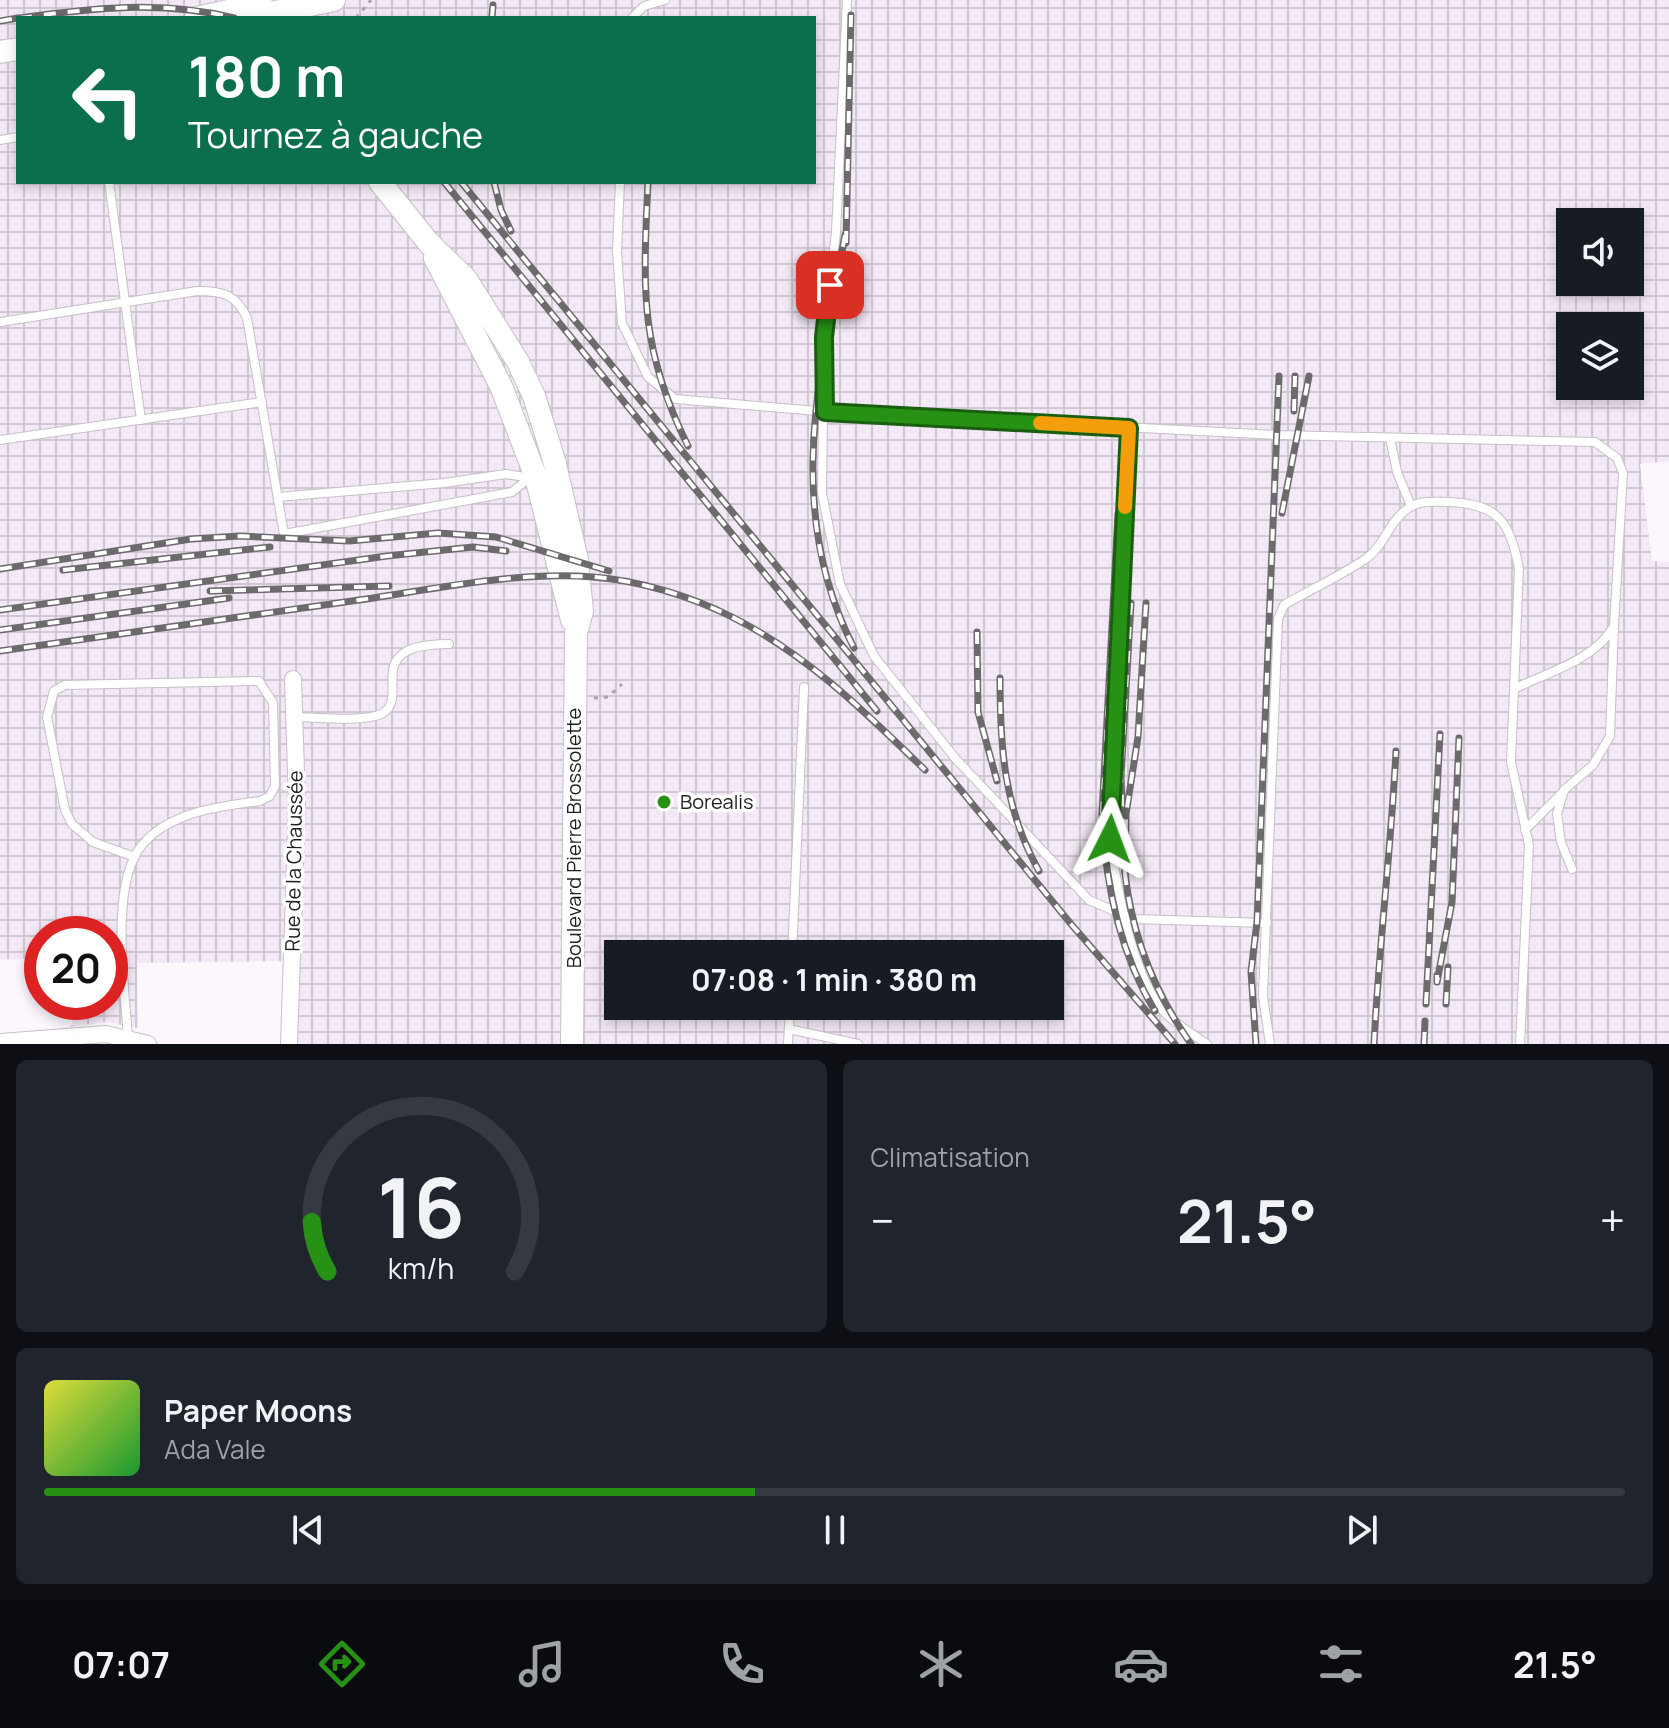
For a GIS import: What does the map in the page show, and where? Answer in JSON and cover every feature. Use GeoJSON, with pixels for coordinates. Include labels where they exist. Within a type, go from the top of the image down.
{"type":"FeatureCollection","features":[{"type":"Feature","properties":{"kind":"main road"},"geometry":{"type":"LineString","coordinates":[[200,16],[211,7],[238,0]]}},
{"type":"Feature","properties":{"kind":"main road"},"geometry":{"type":"LineString","coordinates":[[206,16],[282,0]]}},
{"type":"Feature","properties":{"kind":"main road"},"geometry":{"type":"LineString","coordinates":[[260,16],[322,6]]}},
{"type":"Feature","properties":{"kind":"main road","name":"Boulevard Pierre Brossolette"},"geometry":{"type":"LineString","coordinates":[[382,184],[428,242],[466,279],[518,362],[534,396],[540,475],[576,633],[572,1044]]}},
{"type":"Feature","properties":{"kind":"street","name":"Rue de la Chaussée"},"geometry":{"type":"LineString","coordinates":[[289,1044],[297,803],[293,679]]}},
{"type":"Feature","properties":{"kind":"street"},"geometry":{"type":"LineString","coordinates":[[0,1042],[128,1039],[148,1044]]}},
{"type":"Feature","properties":{"kind":"lane"},"geometry":{"type":"LineString","coordinates":[[634,16],[644,6],[665,0]]}},
{"type":"Feature","properties":{"kind":"lane"},"geometry":{"type":"LineString","coordinates":[[847,0],[836,232],[824,337],[822,493],[840,584],[874,656],[955,758],[1089,900],[1124,917],[1267,923]]}},
{"type":"Feature","properties":{"kind":"lane"},"geometry":{"type":"LineString","coordinates":[[109,184],[141,420]]}},
{"type":"Feature","properties":{"kind":"lane"},"geometry":{"type":"LineString","coordinates":[[620,184],[617,251],[622,323],[648,377],[675,399],[825,412],[1129,428],[1595,442],[1608,451],[1623,473],[1610,736],[1593,765],[1525,830]]}},
{"type":"Feature","properties":{"kind":"lane"},"geometry":{"type":"LineString","coordinates":[[0,322],[197,291],[233,296],[247,318],[284,534],[512,492],[540,475]]}},
{"type":"Feature","properties":{"kind":"lane"},"geometry":{"type":"LineString","coordinates":[[0,440],[262,402]]}},
{"type":"Feature","properties":{"kind":"lane"},"geometry":{"type":"LineString","coordinates":[[1129,428],[1110,839],[1124,917],[1155,998],[1165,1013],[1207,1044]]}},
{"type":"Feature","properties":{"kind":"lane"},"geometry":{"type":"LineString","coordinates":[[1390,438],[1397,472],[1411,506]]}},
{"type":"Feature","properties":{"kind":"lane"},"geometry":{"type":"LineString","coordinates":[[278,497],[506,474],[540,475]]}},
{"type":"Feature","properties":{"kind":"lane"},"geometry":{"type":"LineString","coordinates":[[1270,1044],[1263,996],[1278,619],[1284,605],[1368,558],[1391,524],[1411,506],[1426,502],[1478,503],[1496,514],[1506,528],[1519,568],[1511,762],[1529,845],[1520,1044]]}},
{"type":"Feature","properties":{"kind":"lane"},"geometry":{"type":"LineString","coordinates":[[1514,689],[1592,651],[1605,641],[1614,626]]}},
{"type":"Feature","properties":{"kind":"lane"},"geometry":{"type":"LineString","coordinates":[[295,717],[367,717],[383,713],[389,707],[394,668],[401,653],[422,644],[449,644]]}},
{"type":"Feature","properties":{"kind":"lane"},"geometry":{"type":"LineString","coordinates":[[128,1039],[123,901],[135,857],[142,845],[186,816],[223,806],[260,801],[270,796],[275,786],[273,703],[259,681],[65,685],[54,691],[47,717],[65,810],[72,824],[93,842],[135,857]]}},
{"type":"Feature","properties":{"kind":"lane"},"geometry":{"type":"LineString","coordinates":[[793,940],[804,687]]}},
{"type":"Feature","properties":{"kind":"lane"},"geometry":{"type":"LineString","coordinates":[[1564,790],[1557,814],[1561,842],[1572,869]]}},
{"type":"Feature","properties":{"kind":"lane"},"geometry":{"type":"LineString","coordinates":[[788,1044],[789,1020]]}},
{"type":"Feature","properties":{"kind":"lane"},"geometry":{"type":"LineString","coordinates":[[789,1029],[825,1040],[858,1044]]}},
{"type":"Feature","properties":{"kind":"path"},"geometry":{"type":"LineString","coordinates":[[358,16],[371,0]]}},
{"type":"Feature","properties":{"kind":"shaded area"},"geometry":{"type":"Polygon","coordinates":[[[0,0],[1669,0],[1669,461],[1640,464],[1652,561],[1669,562],[1669,1044],[298,1044],[298,961],[137,963],[138,1028],[106,1022],[64,1028],[73,1025],[73,1020],[128,1020],[128,916],[24,916],[24,959],[0,960],[0,0]]]}},
{"type":"Feature","properties":{"kind":"railway"},"geometry":{"type":"LineString","coordinates":[[492,16],[493,5]]}},
{"type":"Feature","properties":{"kind":"railway"},"geometry":{"type":"LineString","coordinates":[[35,16],[154,7],[225,16]]}},
{"type":"Feature","properties":{"kind":"railway"},"geometry":{"type":"LineString","coordinates":[[846,243],[851,15]]}},
{"type":"Feature","properties":{"kind":"railway"},"geometry":{"type":"LineString","coordinates":[[0,21],[16,18]]}},
{"type":"Feature","properties":{"kind":"railway"},"geometry":{"type":"LineString","coordinates":[[446,184],[877,711]]}},
{"type":"Feature","properties":{"kind":"railway"},"geometry":{"type":"LineString","coordinates":[[463,184],[1071,924],[1175,1044]]}},
{"type":"Feature","properties":{"kind":"railway"},"geometry":{"type":"LineString","coordinates":[[494,184],[501,210],[511,231]]}},
{"type":"Feature","properties":{"kind":"railway"},"geometry":{"type":"LineString","coordinates":[[648,184],[645,254],[652,347],[660,378],[688,446]]}},
{"type":"Feature","properties":{"kind":"railway"},"geometry":{"type":"LineString","coordinates":[[845,235],[818,392],[814,495],[819,546],[832,597],[854,648]]}},
{"type":"Feature","properties":{"kind":"railway"},"geometry":{"type":"LineString","coordinates":[[1256,1044],[1251,972],[1257,922],[1279,376]]}},
{"type":"Feature","properties":{"kind":"railway"},"geometry":{"type":"LineString","coordinates":[[1294,411],[1295,376]]}},
{"type":"Feature","properties":{"kind":"railway"},"geometry":{"type":"LineString","coordinates":[[1282,513],[1309,376]]}},
{"type":"Feature","properties":{"kind":"railway"},"geometry":{"type":"LineString","coordinates":[[1118,514],[1102,814],[1106,865],[1116,916],[1132,965],[1155,1011]]}},
{"type":"Feature","properties":{"kind":"railway"},"geometry":{"type":"LineString","coordinates":[[0,569],[191,539],[240,536],[349,541],[438,533],[496,537],[609,571]]}},
{"type":"Feature","properties":{"kind":"railway"},"geometry":{"type":"LineString","coordinates":[[63,570],[270,547]]}},
{"type":"Feature","properties":{"kind":"railway"},"geometry":{"type":"LineString","coordinates":[[0,610],[387,556],[473,547],[506,551]]}},
{"type":"Feature","properties":{"kind":"railway"},"geometry":{"type":"LineString","coordinates":[[0,651],[476,582],[564,576],[610,579],[683,596],[760,632],[834,686],[925,770]]}},
{"type":"Feature","properties":{"kind":"railway"},"geometry":{"type":"LineString","coordinates":[[210,591],[389,586]]}},
{"type":"Feature","properties":{"kind":"railway"},"geometry":{"type":"LineString","coordinates":[[0,630],[229,598]]}},
{"type":"Feature","properties":{"kind":"railway"},"geometry":{"type":"LineString","coordinates":[[1131,603],[1121,777],[1125,873],[1126,814],[1138,737],[1146,603]]}},
{"type":"Feature","properties":{"kind":"railway"},"geometry":{"type":"LineString","coordinates":[[977,632],[978,712],[997,781]]}},
{"type":"Feature","properties":{"kind":"railway"},"geometry":{"type":"LineString","coordinates":[[1000,678],[1006,778],[1018,825],[1039,871]]}},
{"type":"Feature","properties":{"kind":"railway"},"geometry":{"type":"LineString","coordinates":[[1426,1004],[1440,734]]}},
{"type":"Feature","properties":{"kind":"railway"},"geometry":{"type":"LineString","coordinates":[[1437,975],[1437,982],[1452,902],[1459,738]]}},
{"type":"Feature","properties":{"kind":"railway"},"geometry":{"type":"LineString","coordinates":[[1374,1044],[1396,751]]}},
{"type":"Feature","properties":{"kind":"railway"},"geometry":{"type":"LineString","coordinates":[[1125,873],[1133,919],[1147,963],[1166,1004],[1191,1044]]}},
{"type":"Feature","properties":{"kind":"railway"},"geometry":{"type":"LineString","coordinates":[[1446,1004],[1448,967]]}},
{"type":"Feature","properties":{"kind":"railway"},"geometry":{"type":"LineString","coordinates":[[1424,1044],[1425,1021]]}},
{"type":"Feature","properties":{"kind":"slow traffic"},"geometry":{"type":"LineString","coordinates":[[1040,423],[1129,428],[1125,507]]}},
{"type":"Feature","properties":{"kind":"place","name":"Borealis"},"geometry":{"type":"Point","coordinates":[664,802]}},
{"type":"Feature","properties":{"kind":"route"},"geometry":{"type":"LineString","coordinates":[[830,285],[824,337],[825,412],[1129,428],[1110,839]]}}]}
